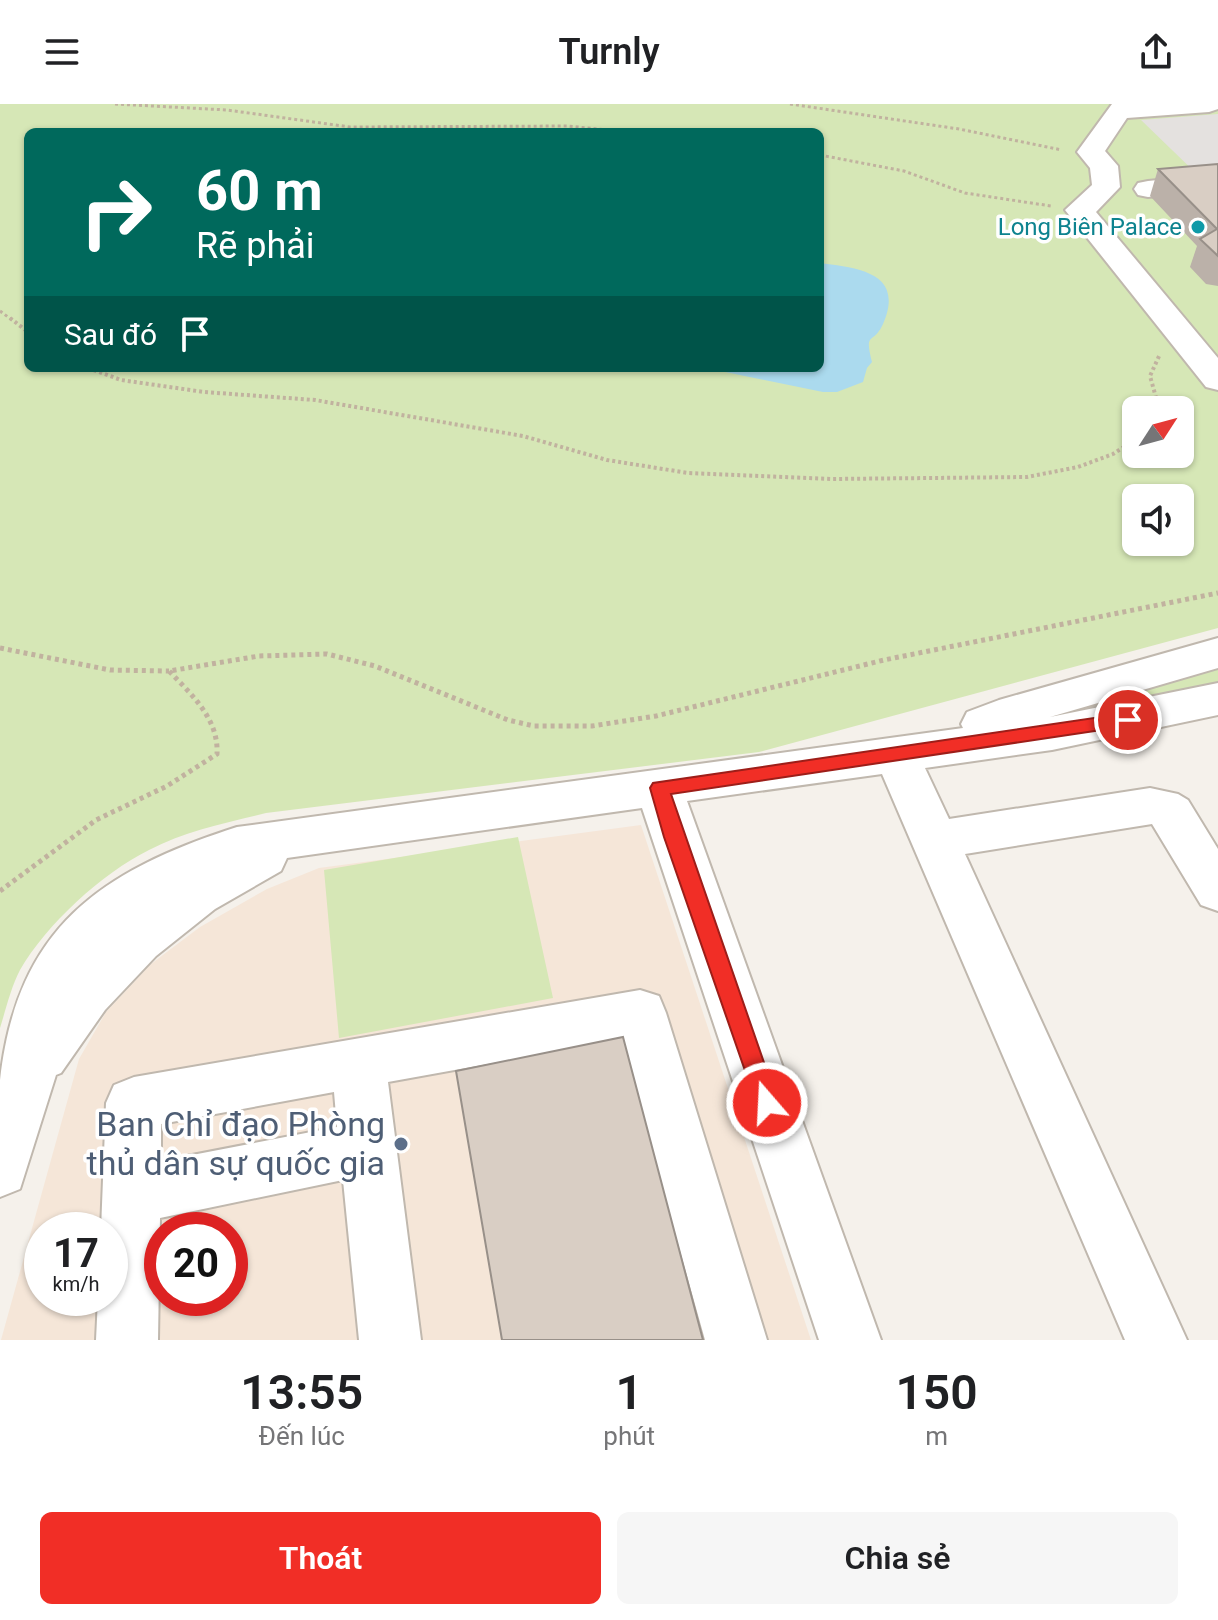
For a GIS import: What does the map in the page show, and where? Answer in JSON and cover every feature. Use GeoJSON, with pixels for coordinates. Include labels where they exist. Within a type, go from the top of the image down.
{"type":"FeatureCollection","features":[{"type":"Feature","properties":{"kind":"street"},"geometry":{"type":"LineString","coordinates":[[1209,104],[1123,107],[1091,152],[1104,166],[1106,187],[1091,203],[1079,210],[1218,380]]}},
{"type":"Feature","properties":{"kind":"street"},"geometry":{"type":"LineString","coordinates":[[1148,189],[1218,182]]}},
{"type":"Feature","properties":{"kind":"street"},"geometry":{"type":"LineString","coordinates":[[953,747],[969,732],[1014,711],[1218,653]]}},
{"type":"Feature","properties":{"kind":"street"},"geometry":{"type":"LineString","coordinates":[[0,1169],[28,1080],[79,1001],[126,949],[176,908],[306,837],[1093,726],[1218,699]]}},
{"type":"Feature","properties":{"kind":"street"},"geometry":{"type":"LineString","coordinates":[[897,755],[1156,1340]]}},
{"type":"Feature","properties":{"kind":"street"},"geometry":{"type":"LineString","coordinates":[[660,788],[674,837],[850,1340]]}},
{"type":"Feature","properties":{"kind":"street"},"geometry":{"type":"LineString","coordinates":[[935,840],[1150,806],[1162,807],[1171,813],[1218,891]]}},
{"type":"Feature","properties":{"kind":"street"},"geometry":{"type":"LineString","coordinates":[[127,1340],[134,1103],[640,1013],[736,1340]]}},
{"type":"Feature","properties":{"kind":"street"},"geometry":{"type":"LineString","coordinates":[[358,1063],[390,1340]]}},
{"type":"Feature","properties":{"kind":"street"},"geometry":{"type":"LineString","coordinates":[[132,1195],[368,1148]]}},
{"type":"Feature","properties":{"kind":"path"},"geometry":{"type":"LineString","coordinates":[[115,104],[227,110],[350,127],[588,128]]}},
{"type":"Feature","properties":{"kind":"path"},"geometry":{"type":"LineString","coordinates":[[790,104],[959,129],[1051,149],[1091,152]]}},
{"type":"Feature","properties":{"kind":"path"},"geometry":{"type":"LineString","coordinates":[[824,156],[890,168],[965,193],[1079,210]]}},
{"type":"Feature","properties":{"kind":"path"},"geometry":{"type":"LineString","coordinates":[[0,311],[24,329]]}},
{"type":"Feature","properties":{"kind":"path"},"geometry":{"type":"LineString","coordinates":[[1156,396],[1150,376],[1157,357],[1185,339]]}},
{"type":"Feature","properties":{"kind":"path"},"geometry":{"type":"LineString","coordinates":[[99,372],[121,380],[204,392],[315,400],[523,436],[607,460],[688,473],[832,479],[1027,477],[1078,467],[1122,448]]}},
{"type":"Feature","properties":{"kind":"path"},"geometry":{"type":"LineString","coordinates":[[0,648],[110,670],[169,671],[254,656],[298,653],[347,657],[397,673],[521,725],[559,728],[605,724],[680,710],[815,675],[1218,593]]}},
{"type":"Feature","properties":{"kind":"path"},"geometry":{"type":"LineString","coordinates":[[0,891],[96,820],[167,786],[217,754],[220,743],[215,728],[169,671]]}},
{"type":"Feature","properties":{"kind":"shaded area"},"geometry":{"type":"Polygon","coordinates":[[[1218,114],[1218,178],[1203,180],[1141,120],[1218,114]]]}},
{"type":"Feature","properties":{"kind":"shaded area","name":"Ban Chỉ đạo Phòng thủ dân sự quốc gia"},"geometry":{"type":"Polygon","coordinates":[[[641,825],[811,1340],[1,1340],[24,1257],[24,1316],[128,1316],[128,1212],[37,1212],[79,1059],[106,1012],[151,964],[200,927],[267,889],[319,868],[641,825]]]}},
{"type":"Feature","properties":{"kind":"green space"},"geometry":{"type":"Polygon","coordinates":[[[0,104],[1218,104],[1218,628],[759,752],[266,813],[221,824],[163,843],[113,872],[60,918],[20,970],[0,1028],[0,104]]]}},
{"type":"Feature","properties":{"kind":"green space"},"geometry":{"type":"Polygon","coordinates":[[[1218,667],[1218,684],[1068,715],[1067,712],[1218,667]]]}},
{"type":"Feature","properties":{"kind":"green space"},"geometry":{"type":"Polygon","coordinates":[[[518,837],[553,998],[339,1038],[324,870],[518,837]]]}},
{"type":"Feature","properties":{"kind":"water"},"geometry":{"type":"Polygon","coordinates":[[[824,264],[848,267],[873,276],[888,293],[888,306],[883,324],[869,342],[872,362],[863,382],[837,392],[823,392],[726,372],[824,372],[824,264]]]}},
{"type":"Feature","properties":{"kind":"building"},"geometry":{"type":"Polygon","coordinates":[[[1218,164],[1218,256],[1200,239],[1217,229],[1158,169],[1218,164]]]}},
{"type":"Feature","properties":{"kind":"building","name":"Ban Chỉ đạo Phòng thủ dân sự quốc gia"},"geometry":{"type":"Polygon","coordinates":[[[623,1037],[703,1340],[502,1340],[456,1071],[623,1037]]]}},
{"type":"Feature","properties":{"kind":"place","name":"Long Biên Palace"},"geometry":{"type":"Point","coordinates":[1198,227]}},
{"type":"Feature","properties":{"kind":"place","name":"Ban Chỉ đạo Phòng thủ dân sự quốc gia"},"geometry":{"type":"Point","coordinates":[401,1144]}},
{"type":"Feature","properties":{"kind":"route"},"geometry":{"type":"LineString","coordinates":[[767,1103],[674,837],[660,788],[1128,720]]}}]}
